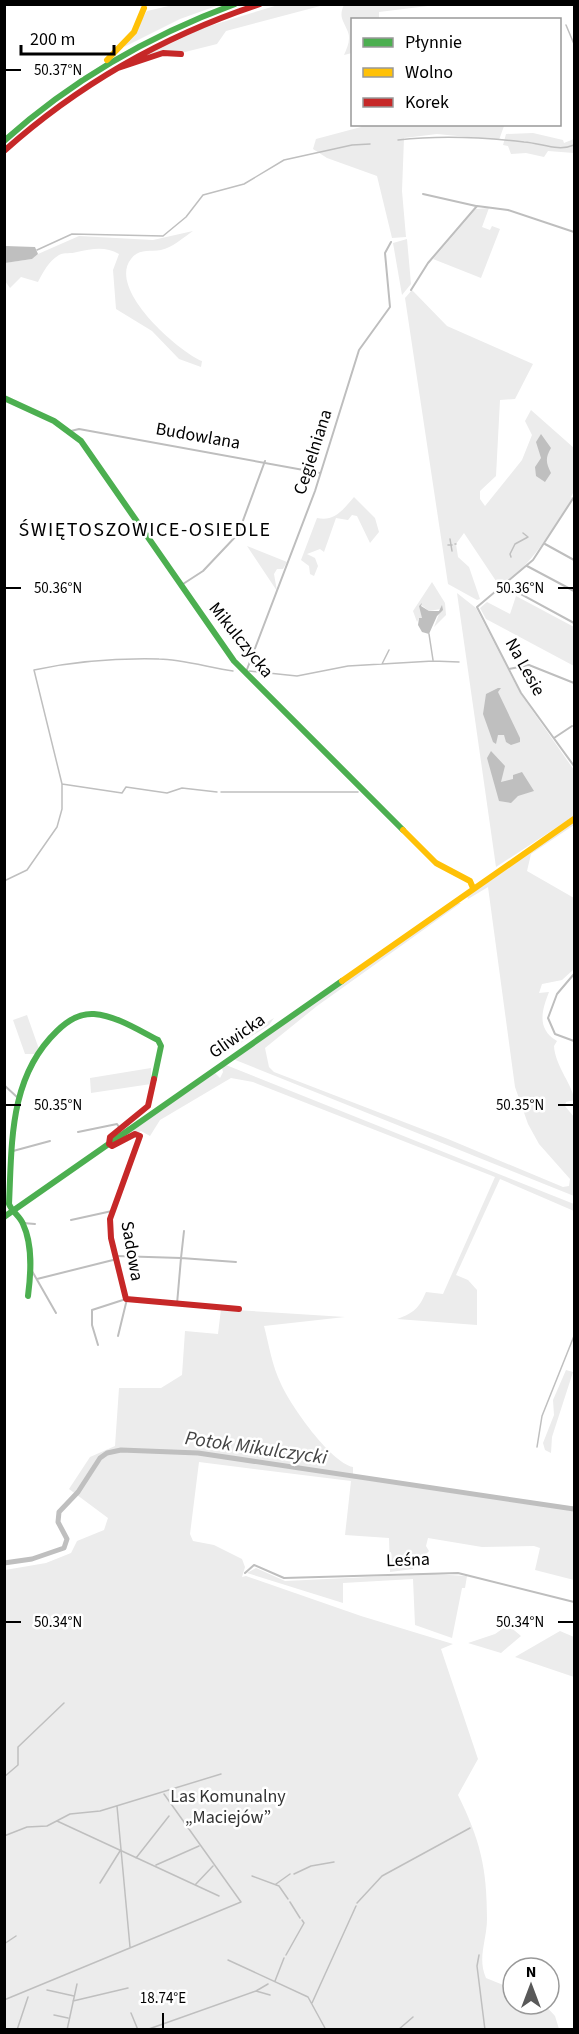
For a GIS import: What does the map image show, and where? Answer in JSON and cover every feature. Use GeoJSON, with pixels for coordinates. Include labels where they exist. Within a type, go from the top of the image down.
{"type":"FeatureCollection","features":[{"type":"Feature","properties":{"kind":"main road"},"geometry":{"type":"LineString","coordinates":[[4,141],[55,98],[97,69],[160,34],[235,4]]}},
{"type":"Feature","properties":{"kind":"main road"},"geometry":{"type":"LineString","coordinates":[[4,151],[59,104],[105,73],[184,31],[260,4]]}},
{"type":"Feature","properties":{"kind":"main road"},"geometry":{"type":"LineString","coordinates":[[97,69],[125,44],[134,32],[144,8]]}},
{"type":"Feature","properties":{"kind":"main road"},"geometry":{"type":"LineString","coordinates":[[105,73],[163,53],[181,54]]}},
{"type":"Feature","properties":{"kind":"main road","name":"Mikulczycka"},"geometry":{"type":"LineString","coordinates":[[4,398],[71,431],[88,448],[225,650],[246,674],[436,863],[470,881],[473,888]]}},
{"type":"Feature","properties":{"kind":"main road","name":"Gliwicka"},"geometry":{"type":"LineString","coordinates":[[4,1217],[574,819]]}},
{"type":"Feature","properties":{"kind":"main road"},"geometry":{"type":"LineString","coordinates":[[28,1296],[30,1270],[23,1223],[9,1204],[18,1098],[31,1067],[55,1031],[73,1018],[84,1014],[99,1015],[158,1040],[161,1046],[147,1106],[113,1132],[109,1144]]}},
{"type":"Feature","properties":{"kind":"main road","name":"Sadowa"},"geometry":{"type":"LineString","coordinates":[[109,1144],[116,1145],[135,1134],[140,1136],[112,1211],[110,1229],[127,1299],[239,1309]]}},
{"type":"Feature","properties":{"kind":"street"},"geometry":{"type":"LineString","coordinates":[[423,194],[462,205],[504,208],[574,232]]}},
{"type":"Feature","properties":{"kind":"street"},"geometry":{"type":"LineString","coordinates":[[411,290],[428,263],[477,206]]}},
{"type":"Feature","properties":{"kind":"street","name":"Cegielniana"},"geometry":{"type":"LineString","coordinates":[[246,674],[320,472],[359,350],[390,307],[385,253],[391,242]]}},
{"type":"Feature","properties":{"kind":"street","name":"Budowlana"},"geometry":{"type":"LineString","coordinates":[[71,431],[79,429],[320,472]]}},
{"type":"Feature","properties":{"kind":"street"},"geometry":{"type":"LineString","coordinates":[[181,586],[203,571],[238,534],[265,461]]}},
{"type":"Feature","properties":{"kind":"street"},"geometry":{"type":"LineString","coordinates":[[574,496],[545,544],[527,566],[504,585],[574,622]]}},
{"type":"Feature","properties":{"kind":"street"},"geometry":{"type":"LineString","coordinates":[[545,544],[574,560]]}},
{"type":"Feature","properties":{"kind":"street"},"geometry":{"type":"LineString","coordinates":[[527,566],[574,591]]}},
{"type":"Feature","properties":{"kind":"street","name":"Na Lesie"},"geometry":{"type":"LineString","coordinates":[[504,585],[477,607],[521,693],[574,766]]}},
{"type":"Feature","properties":{"kind":"street"},"geometry":{"type":"LineString","coordinates":[[509,669],[532,666],[574,683]]}},
{"type":"Feature","properties":{"kind":"street"},"geometry":{"type":"LineString","coordinates":[[554,738],[572,726]]}},
{"type":"Feature","properties":{"kind":"street"},"geometry":{"type":"LineString","coordinates":[[569,759],[574,756]]}},
{"type":"Feature","properties":{"kind":"street"},"geometry":{"type":"LineString","coordinates":[[574,974],[557,994],[548,1018],[555,1034],[574,1041]]}},
{"type":"Feature","properties":{"kind":"street"},"geometry":{"type":"LineString","coordinates":[[4,1085],[18,1098]]}},
{"type":"Feature","properties":{"kind":"street"},"geometry":{"type":"LineString","coordinates":[[78,1132],[117,1124],[119,1127]]}},
{"type":"Feature","properties":{"kind":"street"},"geometry":{"type":"LineString","coordinates":[[13,1151],[50,1141]]}},
{"type":"Feature","properties":{"kind":"street"},"geometry":{"type":"LineString","coordinates":[[71,1221],[112,1211]]}},
{"type":"Feature","properties":{"kind":"street"},"geometry":{"type":"LineString","coordinates":[[23,1223],[35,1224]]}},
{"type":"Feature","properties":{"kind":"street"},"geometry":{"type":"LineString","coordinates":[[177,1304],[184,1231]]}},
{"type":"Feature","properties":{"kind":"street"},"geometry":{"type":"LineString","coordinates":[[37,1279],[116,1258],[181,1258],[236,1262]]}},
{"type":"Feature","properties":{"kind":"street"},"geometry":{"type":"LineString","coordinates":[[30,1270],[56,1313]]}},
{"type":"Feature","properties":{"kind":"street"},"geometry":{"type":"LineString","coordinates":[[118,1336],[127,1299]]}},
{"type":"Feature","properties":{"kind":"street"},"geometry":{"type":"LineString","coordinates":[[98,1345],[92,1325],[92,1310],[127,1299]]}},
{"type":"Feature","properties":{"kind":"street","name":"Leśna"},"geometry":{"type":"LineString","coordinates":[[245,1573],[254,1565],[284,1578],[458,1573],[574,1602]]}},
{"type":"Feature","properties":{"kind":"green space"},"geometry":{"type":"Polygon","coordinates":[[[344,4],[436,5],[379,12],[379,18],[351,18],[351,53],[344,55],[349,38],[343,22],[344,4]]]}},
{"type":"Feature","properties":{"kind":"green space"},"geometry":{"type":"Polygon","coordinates":[[[173,5],[219,5],[180,19],[124,47],[147,11],[173,5]]]}},
{"type":"Feature","properties":{"kind":"green space"},"geometry":{"type":"Polygon","coordinates":[[[278,5],[324,5],[226,31],[217,44],[185,52],[164,51],[136,60],[203,28],[278,5]]]}},
{"type":"Feature","properties":{"kind":"green space"},"geometry":{"type":"Polygon","coordinates":[[[504,126],[499,140],[437,134],[404,138],[402,191],[406,237],[392,238],[377,176],[327,158],[313,149],[316,139],[361,127],[504,126]]]}},
{"type":"Feature","properties":{"kind":"green space"},"geometry":{"type":"Polygon","coordinates":[[[533,133],[563,140],[564,143],[574,139],[574,153],[548,151],[544,157],[526,153],[511,154],[508,146],[503,145],[506,134],[533,133]]]}},
{"type":"Feature","properties":{"kind":"green space"},"geometry":{"type":"Polygon","coordinates":[[[489,208],[482,227],[490,230],[492,226],[500,229],[481,278],[433,259],[476,209],[489,208]]]}},
{"type":"Feature","properties":{"kind":"green space"},"geometry":{"type":"Polygon","coordinates":[[[193,231],[165,249],[138,253],[131,259],[126,272],[129,286],[148,318],[177,345],[202,361],[201,367],[179,359],[152,331],[116,309],[113,270],[119,254],[114,251],[98,249],[61,254],[49,264],[38,282],[21,277],[10,288],[5,281],[4,263],[32,259],[38,254],[79,236],[153,240],[193,231]]]}},
{"type":"Feature","properties":{"kind":"green space"},"geometry":{"type":"Polygon","coordinates":[[[407,239],[411,284],[402,295],[393,243],[407,239]]]}},
{"type":"Feature","properties":{"kind":"green space"},"geometry":{"type":"Polygon","coordinates":[[[412,290],[447,326],[533,364],[515,399],[500,400],[496,476],[480,491],[480,499],[485,506],[522,460],[532,435],[525,421],[531,410],[574,448],[574,491],[571,497],[573,498],[539,548],[517,573],[507,581],[498,584],[464,533],[456,544],[458,557],[469,567],[480,599],[477,600],[448,584],[405,298],[412,290]]]}},
{"type":"Feature","properties":{"kind":"green space"},"geometry":{"type":"Polygon","coordinates":[[[354,497],[375,518],[379,532],[370,543],[357,516],[352,515],[348,520],[336,518],[324,552],[320,549],[307,554],[315,558],[318,566],[314,576],[310,574],[309,566],[301,560],[317,518],[333,517],[354,497]]]}},
{"type":"Feature","properties":{"kind":"green space"},"geometry":{"type":"Polygon","coordinates":[[[247,546],[287,562],[283,569],[277,569],[274,574],[277,591],[247,546]]]}},
{"type":"Feature","properties":{"kind":"green space"},"geometry":{"type":"Polygon","coordinates":[[[432,582],[445,603],[446,615],[434,627],[441,609],[429,611],[421,605],[423,618],[419,618],[417,622],[413,611],[432,582]]]}},
{"type":"Feature","properties":{"kind":"green space"},"geometry":{"type":"Polygon","coordinates":[[[457,593],[476,608],[520,693],[574,770],[574,816],[496,867],[457,593]]]}},
{"type":"Feature","properties":{"kind":"green space"},"geometry":{"type":"Polygon","coordinates":[[[516,596],[574,627],[574,666],[486,619],[480,608],[487,602],[510,614],[516,596]]]}},
{"type":"Feature","properties":{"kind":"green space"},"geometry":{"type":"Polygon","coordinates":[[[574,821],[574,825],[531,854],[527,871],[574,898],[574,969],[562,980],[542,984],[539,993],[549,992],[544,1006],[543,1025],[550,1036],[557,1041],[554,1046],[555,1054],[574,1100],[566,1102],[565,1106],[574,1117],[574,1196],[233,1059],[457,903],[461,903],[317,1006],[265,1048],[269,1067],[274,1072],[448,1139],[563,1187],[569,1186],[570,1179],[539,1144],[528,1124],[515,1087],[488,887],[468,899],[467,896],[574,821]]]}},
{"type":"Feature","properties":{"kind":"green space"},"geometry":{"type":"Polygon","coordinates":[[[27,1015],[39,1049],[35,1054],[25,1054],[13,1020],[27,1015]]]}},
{"type":"Feature","properties":{"kind":"green space"},"geometry":{"type":"Polygon","coordinates":[[[274,1018],[269,1025],[227,1052],[220,1054],[215,1051],[228,1036],[246,1034],[274,1018]]]}},
{"type":"Feature","properties":{"kind":"green space"},"geometry":{"type":"Polygon","coordinates":[[[226,1065],[574,1204],[574,1211],[500,1179],[456,1275],[468,1280],[477,1290],[477,1325],[397,1319],[415,1309],[426,1292],[443,1294],[495,1177],[253,1082],[231,1078],[160,1120],[150,1136],[141,1131],[117,1144],[114,1143],[215,1073],[220,1078],[222,1068],[226,1065]]]}},
{"type":"Feature","properties":{"kind":"green space"},"geometry":{"type":"Polygon","coordinates":[[[151,1068],[151,1084],[91,1093],[90,1078],[151,1068]]]}},
{"type":"Feature","properties":{"kind":"green space","name":"Las Komunalny „Maciejów”"},"geometry":{"type":"Polygon","coordinates":[[[221,1309],[345,1317],[264,1326],[275,1370],[286,1394],[312,1432],[333,1455],[353,1467],[353,1477],[574,1510],[574,1580],[535,1570],[540,1548],[534,1546],[482,1547],[428,1538],[426,1546],[429,1551],[423,1557],[412,1559],[413,1569],[390,1572],[389,1538],[345,1535],[351,1481],[199,1462],[190,1534],[193,1541],[214,1545],[242,1559],[245,1567],[242,1577],[246,1576],[361,1616],[453,1644],[441,1649],[478,1759],[458,1795],[477,1840],[484,1869],[487,1927],[482,1956],[483,1971],[486,1978],[501,1984],[501,2016],[555,2016],[559,2029],[5,2030],[5,1570],[46,1563],[71,1553],[77,1541],[104,1530],[108,1518],[69,1489],[90,1457],[115,1446],[119,1388],[161,1388],[182,1375],[185,1331],[218,1334],[221,1309]]]}},
{"type":"Feature","properties":{"kind":"green space"},"geometry":{"type":"Polygon","coordinates":[[[566,1370],[573,1372],[552,1437],[551,1453],[545,1450],[543,1443],[554,1415],[553,1400],[566,1370]]]}},
{"type":"Feature","properties":{"kind":"green space"},"geometry":{"type":"Polygon","coordinates":[[[256,1568],[285,1581],[431,1574],[467,1576],[465,1588],[462,1588],[452,1638],[415,1625],[413,1579],[343,1583],[343,1603],[247,1573],[256,1568]]]}},
{"type":"Feature","properties":{"kind":"green space"},"geometry":{"type":"Polygon","coordinates":[[[508,1625],[521,1636],[501,1653],[468,1643],[495,1634],[508,1625]]]}},
{"type":"Feature","properties":{"kind":"green space"},"geometry":{"type":"Polygon","coordinates":[[[560,1631],[574,1637],[574,1677],[515,1657],[560,1631]]]}},
{"type":"Feature","properties":{"kind":"shaded area"},"geometry":{"type":"Polygon","coordinates":[[[5,246],[35,247],[38,254],[32,259],[5,263],[5,246]]]}},
{"type":"Feature","properties":{"kind":"shaded area"},"geometry":{"type":"Polygon","coordinates":[[[541,434],[551,448],[547,461],[551,473],[545,482],[536,476],[535,467],[541,458],[536,442],[541,434]]]}},
{"type":"Feature","properties":{"kind":"shaded area"},"geometry":{"type":"Polygon","coordinates":[[[422,603],[421,606],[429,611],[439,611],[442,605],[443,610],[437,616],[429,634],[422,632],[418,625],[419,618],[422,618],[419,606],[422,603]]]}},
{"type":"Feature","properties":{"kind":"shaded area"},"geometry":{"type":"Polygon","coordinates":[[[501,688],[498,692],[520,738],[520,742],[511,745],[506,742],[504,735],[498,735],[496,744],[493,742],[483,714],[486,694],[501,688]]]}},
{"type":"Feature","properties":{"kind":"shaded area"},"geometry":{"type":"Polygon","coordinates":[[[491,751],[505,766],[501,782],[513,779],[513,775],[522,772],[534,791],[518,796],[511,803],[499,801],[487,758],[491,751]]]}},
{"type":"Feature","properties":{"kind":"waterway"},"geometry":{"type":"LineString","coordinates":[[566,25],[574,44]]}},
{"type":"Feature","properties":{"kind":"waterway"},"geometry":{"type":"LineString","coordinates":[[398,140],[461,137],[508,140],[562,148],[574,145]]}},
{"type":"Feature","properties":{"kind":"waterway"},"geometry":{"type":"LineString","coordinates":[[37,250],[72,234],[163,236],[186,217],[203,195],[244,184],[284,160],[352,145],[370,144]]}},
{"type":"Feature","properties":{"kind":"waterway"},"geometry":{"type":"LineString","coordinates":[[511,557],[510,554],[515,544],[528,537],[523,533]]}},
{"type":"Feature","properties":{"kind":"waterway"},"geometry":{"type":"LineString","coordinates":[[450,539],[452,551]]}},
{"type":"Feature","properties":{"kind":"waterway"},"geometry":{"type":"LineString","coordinates":[[429,634],[433,660]]}},
{"type":"Feature","properties":{"kind":"waterway"},"geometry":{"type":"LineString","coordinates":[[382,664],[389,650]]}},
{"type":"Feature","properties":{"kind":"waterway"},"geometry":{"type":"LineString","coordinates":[[62,784],[34,670],[81,662],[168,659],[233,671]]}},
{"type":"Feature","properties":{"kind":"waterway"},"geometry":{"type":"LineString","coordinates":[[249,671],[297,676],[348,666],[433,661],[459,662]]}},
{"type":"Feature","properties":{"kind":"waterway"},"geometry":{"type":"LineString","coordinates":[[4,881],[27,870],[57,827],[62,809],[62,784],[122,793],[126,787],[167,793],[182,788],[217,792]]}},
{"type":"Feature","properties":{"kind":"waterway"},"geometry":{"type":"LineString","coordinates":[[221,792],[358,792]]}},
{"type":"Feature","properties":{"kind":"waterway"},"geometry":{"type":"LineString","coordinates":[[537,1447],[542,1416],[574,1336]]}},
{"type":"Feature","properties":{"kind":"waterway","name":"Potok Mikulczycki"},"geometry":{"type":"LineString","coordinates":[[4,1563],[32,1559],[64,1548],[67,1539],[58,1522],[59,1512],[78,1492],[100,1458],[107,1453],[121,1450],[198,1453],[574,1509]]}},
{"type":"Feature","properties":{"kind":"waterway"},"geometry":{"type":"LineString","coordinates":[[4,1777],[18,1765],[18,1747],[64,1703]]}},
{"type":"Feature","properties":{"kind":"waterway"},"geometry":{"type":"LineString","coordinates":[[4,1836],[27,1827],[47,1826],[70,1814],[100,1811],[221,1774]]}},
{"type":"Feature","properties":{"kind":"waterway"},"geometry":{"type":"LineString","coordinates":[[4,2000],[241,1902],[164,1794]]}},
{"type":"Feature","properties":{"kind":"waterway"},"geometry":{"type":"LineString","coordinates":[[117,1806],[130,1947]]}},
{"type":"Feature","properties":{"kind":"waterway"},"geometry":{"type":"LineString","coordinates":[[136,1858],[169,1816]]}},
{"type":"Feature","properties":{"kind":"waterway"},"geometry":{"type":"LineString","coordinates":[[57,1821],[219,1896]]}},
{"type":"Feature","properties":{"kind":"waterway"},"geometry":{"type":"LineString","coordinates":[[357,1903],[382,1876],[470,1828]]}},
{"type":"Feature","properties":{"kind":"waterway"},"geometry":{"type":"LineString","coordinates":[[156,1865],[199,1846]]}},
{"type":"Feature","properties":{"kind":"waterway"},"geometry":{"type":"LineString","coordinates":[[100,1883],[120,1851]]}},
{"type":"Feature","properties":{"kind":"waterway"},"geometry":{"type":"LineString","coordinates":[[294,1874],[311,1866],[334,1862]]}},
{"type":"Feature","properties":{"kind":"waterway"},"geometry":{"type":"LineString","coordinates":[[195,1885],[213,1866]]}},
{"type":"Feature","properties":{"kind":"waterway"},"geometry":{"type":"LineString","coordinates":[[276,1884],[290,1874]]}},
{"type":"Feature","properties":{"kind":"waterway"},"geometry":{"type":"LineString","coordinates":[[252,1876],[279,1886],[288,1899]]}},
{"type":"Feature","properties":{"kind":"waterway"},"geometry":{"type":"LineString","coordinates":[[290,1902],[300,1918]]}},
{"type":"Feature","properties":{"kind":"waterway"},"geometry":{"type":"LineString","coordinates":[[312,2003],[356,1906]]}},
{"type":"Feature","properties":{"kind":"waterway"},"geometry":{"type":"LineString","coordinates":[[286,1955],[304,1923],[302,1920]]}},
{"type":"Feature","properties":{"kind":"waterway"},"geometry":{"type":"LineString","coordinates":[[4,1944],[16,1936]]}},
{"type":"Feature","properties":{"kind":"waterway"},"geometry":{"type":"LineString","coordinates":[[479,1955],[477,1966],[485,2030]]}},
{"type":"Feature","properties":{"kind":"waterway"},"geometry":{"type":"LineString","coordinates":[[275,1981],[284,1958]]}},
{"type":"Feature","properties":{"kind":"waterway"},"geometry":{"type":"LineString","coordinates":[[228,1960],[308,1997],[326,2030]]}},
{"type":"Feature","properties":{"kind":"waterway"},"geometry":{"type":"LineString","coordinates":[[67,2030],[77,1984]]}},
{"type":"Feature","properties":{"kind":"waterway"},"geometry":{"type":"LineString","coordinates":[[256,1991],[268,1984]]}},
{"type":"Feature","properties":{"kind":"waterway"},"geometry":{"type":"LineString","coordinates":[[73,2001],[128,1988]]}},
{"type":"Feature","properties":{"kind":"waterway"},"geometry":{"type":"LineString","coordinates":[[47,1990],[74,1996]]}},
{"type":"Feature","properties":{"kind":"waterway"},"geometry":{"type":"LineString","coordinates":[[146,2030],[256,1991],[270,1995]]}},
{"type":"Feature","properties":{"kind":"waterway"},"geometry":{"type":"LineString","coordinates":[[17,2030],[28,1997]]}},
{"type":"Feature","properties":{"kind":"waterway"},"geometry":{"type":"LineString","coordinates":[[131,2013],[138,2030]]}},
{"type":"Feature","properties":{"kind":"waterway"},"geometry":{"type":"LineString","coordinates":[[54,2015],[68,2018]]}},
{"type":"Feature","properties":{"kind":"waterway"},"geometry":{"type":"LineString","coordinates":[[398,2030],[413,2017]]}},
{"type":"Feature","properties":{"kind":"traffic: fast"},"geometry":{"type":"LineString","coordinates":[[4,141],[57,98],[113,61],[172,30],[235,4]]}},
{"type":"Feature","properties":{"kind":"traffic: fast"},"geometry":{"type":"LineString","coordinates":[[4,398],[54,421],[81,441],[234,661],[403,830]]}},
{"type":"Feature","properties":{"kind":"traffic: fast"},"geometry":{"type":"LineString","coordinates":[[4,1217],[342,981]]}},
{"type":"Feature","properties":{"kind":"traffic: fast"},"geometry":{"type":"LineString","coordinates":[[28,1296],[30,1250],[22,1221],[9,1204],[11,1157],[16,1111],[30,1069],[41,1049],[61,1027],[78,1016],[103,1015],[119,1020],[158,1040],[161,1046],[154,1079]]}},
{"type":"Feature","properties":{"kind":"traffic: slow"},"geometry":{"type":"LineString","coordinates":[[107,60],[134,32],[144,8]]}},
{"type":"Feature","properties":{"kind":"traffic: slow"},"geometry":{"type":"LineString","coordinates":[[342,981],[574,819]]}},
{"type":"Feature","properties":{"kind":"traffic: slow"},"geometry":{"type":"LineString","coordinates":[[403,830],[436,863],[470,881],[473,888]]}},
{"type":"Feature","properties":{"kind":"traffic: jam"},"geometry":{"type":"LineString","coordinates":[[4,151],[62,104],[124,64],[190,31],[260,4]]}},
{"type":"Feature","properties":{"kind":"traffic: jam"},"geometry":{"type":"LineString","coordinates":[[118,68],[163,53],[181,54]]}},
{"type":"Feature","properties":{"kind":"traffic: jam"},"geometry":{"type":"LineString","coordinates":[[154,1079],[148,1106],[110,1137],[109,1144],[112,1146],[135,1134],[140,1136],[110,1219],[111,1238],[126,1299],[239,1309]]}},
{"type":"Feature","properties":{"kind":"district","name":"ŚWIĘTOSZOWICE-OSIEDLE"},"geometry":{"type":"Point","coordinates":[145,530]}}]}
